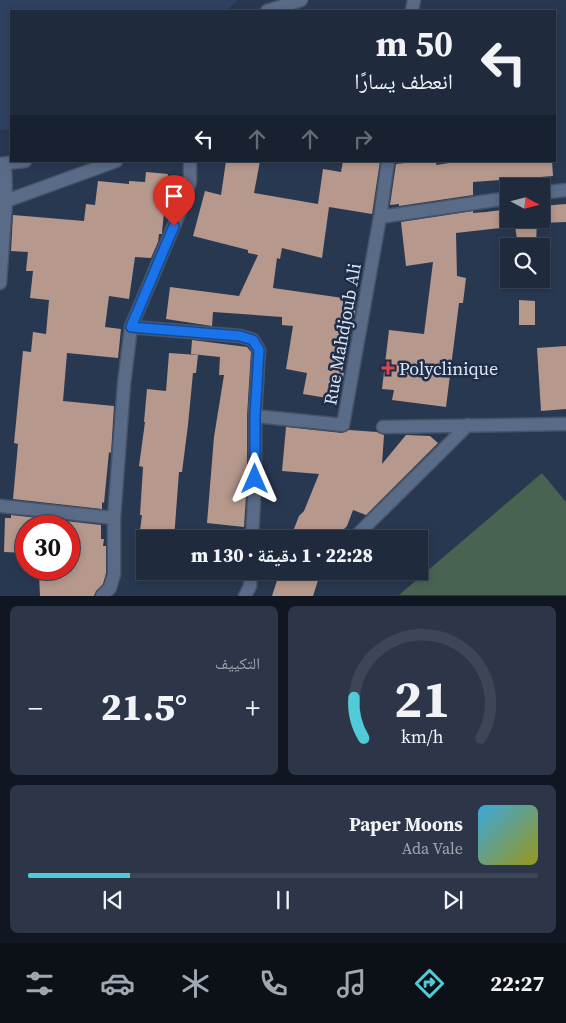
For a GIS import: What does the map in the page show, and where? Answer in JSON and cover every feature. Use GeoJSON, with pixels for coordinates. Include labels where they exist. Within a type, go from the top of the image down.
{"type":"FeatureCollection","features":[{"type":"Feature","properties":{"kind":"street"},"geometry":{"type":"LineString","coordinates":[[270,10],[301,0]]}},
{"type":"Feature","properties":{"kind":"street"},"geometry":{"type":"LineString","coordinates":[[0,283],[6,201],[2,164],[17,162]]}},
{"type":"Feature","properties":{"kind":"street"},"geometry":{"type":"LineString","coordinates":[[6,201],[113,162]]}},
{"type":"Feature","properties":{"kind":"street"},"geometry":{"type":"LineString","coordinates":[[102,596],[110,588],[114,574],[114,518],[124,384],[131,327],[182,209],[190,182],[190,162]]}},
{"type":"Feature","properties":{"kind":"street","name":"Rue Mahdjoub Ali"},"geometry":{"type":"LineString","coordinates":[[255,416],[343,425],[380,217],[388,162]]}},
{"type":"Feature","properties":{"kind":"street"},"geometry":{"type":"LineString","coordinates":[[550,193],[566,190]]}},
{"type":"Feature","properties":{"kind":"street"},"geometry":{"type":"LineString","coordinates":[[380,217],[500,199]]}},
{"type":"Feature","properties":{"kind":"street"},"geometry":{"type":"LineString","coordinates":[[131,327],[240,336],[253,340],[259,350],[255,416],[252,530]]}},
{"type":"Feature","properties":{"kind":"street"},"geometry":{"type":"LineString","coordinates":[[383,426],[566,424]]}},
{"type":"Feature","properties":{"kind":"street"},"geometry":{"type":"LineString","coordinates":[[362,530],[468,425]]}},
{"type":"Feature","properties":{"kind":"street"},"geometry":{"type":"LineString","coordinates":[[0,506],[114,518]]}},
{"type":"Feature","properties":{"kind":"street"},"geometry":{"type":"LineString","coordinates":[[245,596],[250,586],[250,580]]}},
{"type":"Feature","properties":{"kind":"shaded area"},"geometry":{"type":"Polygon","coordinates":[[[0,0],[238,0],[227,10],[10,10],[10,131],[0,129],[0,0]]]}},
{"type":"Feature","properties":{"kind":"green space"},"geometry":{"type":"Polygon","coordinates":[[[542,473],[566,502],[566,595],[399,595],[417,580],[428,580],[428,570],[542,473]]]}},
{"type":"Feature","properties":{"kind":"building"},"geometry":{"type":"Polygon","coordinates":[[[226,162],[260,162],[254,193],[318,204],[323,169],[341,172],[343,162],[380,162],[372,214],[329,207],[322,258],[282,248],[280,259],[277,258],[273,288],[357,300],[339,400],[303,394],[307,373],[286,369],[293,326],[282,325],[282,317],[213,312],[212,326],[166,319],[170,287],[239,296],[258,255],[248,253],[248,250],[193,236],[205,191],[221,195],[226,162]]]}},
{"type":"Feature","properties":{"kind":"building"},"geometry":{"type":"Polygon","coordinates":[[[414,162],[437,162],[436,165],[456,162],[552,162],[553,176],[500,178],[500,180],[473,182],[473,195],[399,206],[399,204],[390,205],[396,164],[414,162]]]}},
{"type":"Feature","properties":{"kind":"building"},"geometry":{"type":"Polygon","coordinates":[[[146,172],[168,174],[162,234],[159,234],[158,242],[151,258],[135,257],[129,299],[109,296],[105,327],[121,329],[118,358],[67,353],[63,401],[114,406],[111,453],[109,452],[102,509],[13,499],[18,444],[14,443],[23,351],[31,352],[33,332],[46,334],[49,300],[30,298],[33,271],[26,271],[28,252],[11,251],[13,215],[84,221],[86,204],[95,205],[98,181],[129,184],[129,181],[145,182],[146,172]]]}},
{"type":"Feature","properties":{"kind":"building"},"geometry":{"type":"Polygon","coordinates":[[[566,204],[566,222],[550,223],[550,205],[566,204]]]}},
{"type":"Feature","properties":{"kind":"building"},"geometry":{"type":"Polygon","coordinates":[[[500,210],[500,228],[456,233],[457,276],[466,278],[463,303],[459,303],[446,407],[392,400],[394,390],[382,389],[389,330],[424,334],[433,262],[406,266],[401,222],[473,211],[473,213],[500,210]]]}},
{"type":"Feature","properties":{"kind":"building"},"geometry":{"type":"Polygon","coordinates":[[[515,228],[537,228],[536,238],[517,238],[515,228]]]}},
{"type":"Feature","properties":{"kind":"building"},"geometry":{"type":"Polygon","coordinates":[[[519,300],[535,301],[535,325],[519,325],[519,300]]]}},
{"type":"Feature","properties":{"kind":"building"},"geometry":{"type":"Polygon","coordinates":[[[192,340],[247,347],[251,352],[244,527],[207,523],[214,437],[224,375],[219,375],[220,357],[191,354],[192,340]]]}},
{"type":"Feature","properties":{"kind":"building"},"geometry":{"type":"Polygon","coordinates":[[[566,346],[566,409],[541,411],[537,348],[566,346]]]}},
{"type":"Feature","properties":{"kind":"building"},"geometry":{"type":"Polygon","coordinates":[[[169,353],[198,355],[196,373],[193,373],[182,472],[179,472],[175,530],[140,530],[143,467],[139,466],[147,389],[166,391],[169,353]]]}},
{"type":"Feature","properties":{"kind":"building"},"geometry":{"type":"Polygon","coordinates":[[[286,427],[342,433],[349,430],[377,432],[384,435],[382,464],[406,435],[430,436],[438,443],[366,515],[353,510],[347,526],[343,530],[294,530],[299,516],[304,511],[319,474],[282,471],[286,427]]]}},
{"type":"Feature","properties":{"kind":"building"},"geometry":{"type":"Polygon","coordinates":[[[11,515],[15,515],[15,552],[4,552],[5,518],[11,518],[11,515]]]}},
{"type":"Feature","properties":{"kind":"building"},"geometry":{"type":"Polygon","coordinates":[[[80,523],[101,525],[101,539],[104,539],[103,546],[106,546],[106,573],[103,584],[94,596],[40,596],[39,580],[80,580],[80,523]]]}},
{"type":"Feature","properties":{"kind":"building"},"geometry":{"type":"Polygon","coordinates":[[[277,580],[318,580],[313,596],[272,596],[277,580]]]}},
{"type":"Feature","properties":{"kind":"place","name":"Polyclinique"},"geometry":{"type":"Point","coordinates":[388,368]}},
{"type":"Feature","properties":{"kind":"route"},"geometry":{"type":"LineString","coordinates":[[174,226],[131,327],[240,336],[253,340],[259,350],[255,416],[255,479]]}}]}
